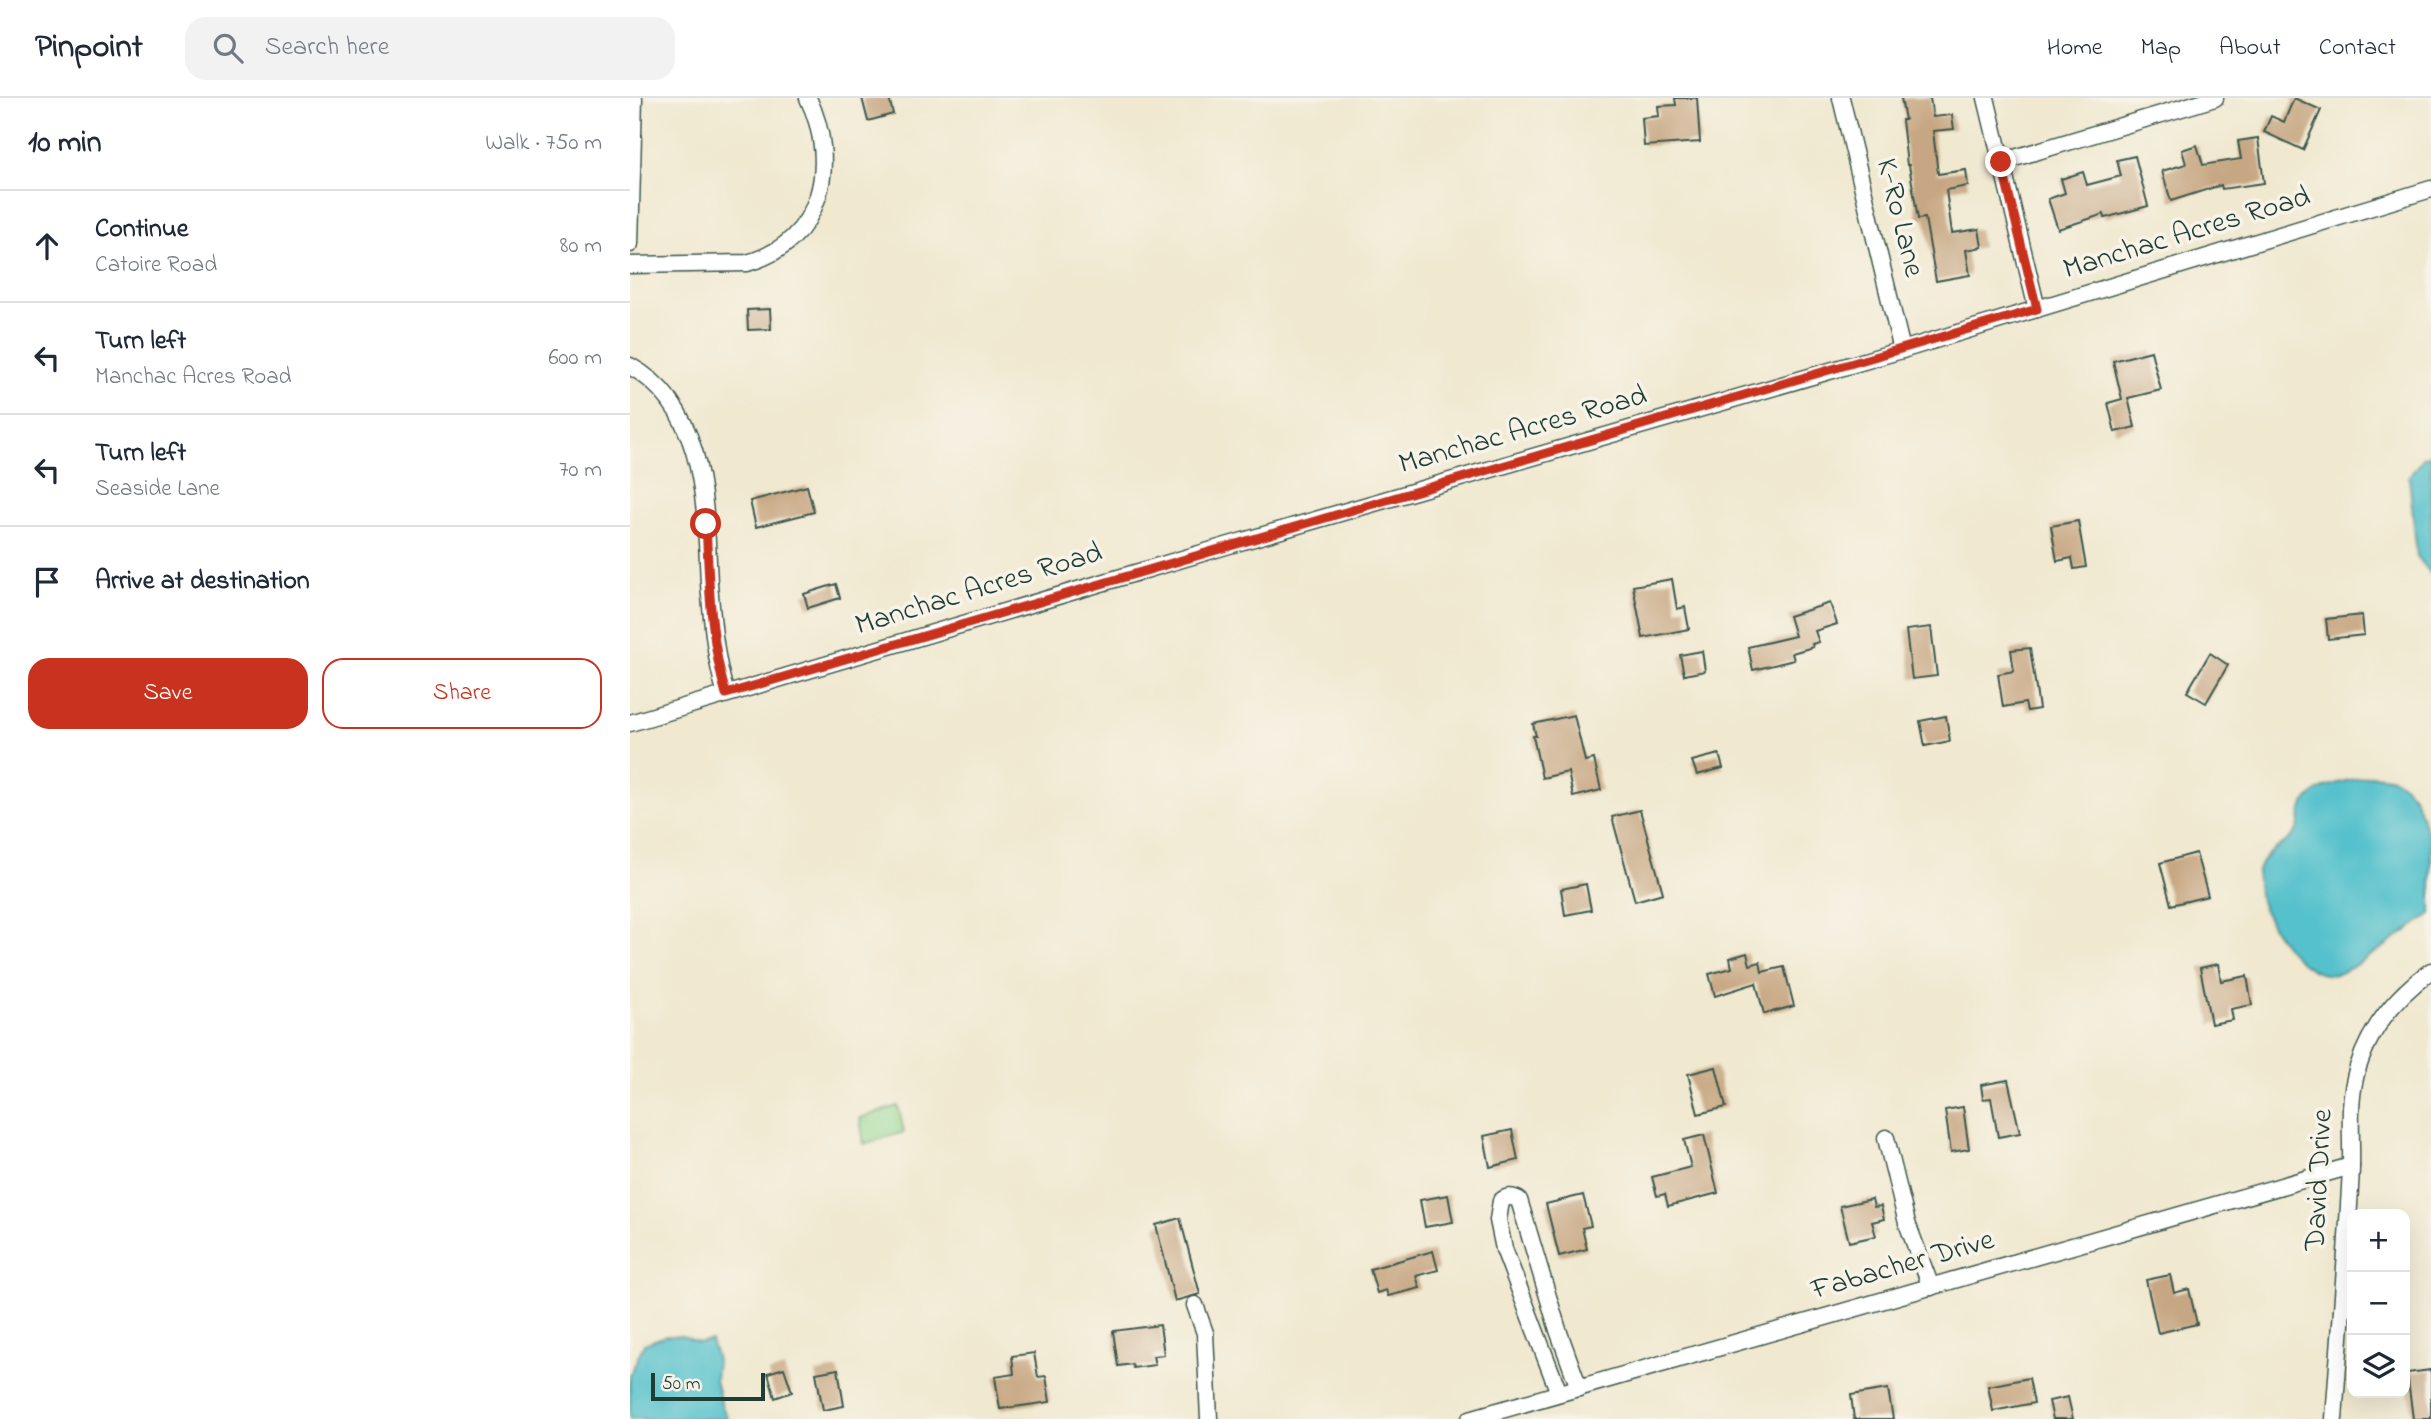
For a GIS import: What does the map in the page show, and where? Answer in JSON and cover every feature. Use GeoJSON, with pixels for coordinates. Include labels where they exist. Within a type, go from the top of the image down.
{"type":"FeatureCollection","features":[{"type":"Feature","properties":{"kind":"street"},"geometry":{"type":"LineString","coordinates":[[630,244],[634,98]]}},
{"type":"Feature","properties":{"kind":"street"},"geometry":{"type":"LineString","coordinates":[[630,265],[747,263],[763,259],[782,249],[798,235],[813,209],[822,170],[819,127],[808,98]]}},
{"type":"Feature","properties":{"kind":"street","name":"K-Ro Lane"},"geometry":{"type":"LineString","coordinates":[[1841,98],[1902,350]]}},
{"type":"Feature","properties":{"kind":"street"},"geometry":{"type":"LineString","coordinates":[[1986,98],[2037,309]]}},
{"type":"Feature","properties":{"kind":"street"},"geometry":{"type":"LineString","coordinates":[[2001,162],[2215,98]]}},
{"type":"Feature","properties":{"kind":"street","name":"Manchac Acres Road"},"geometry":{"type":"LineString","coordinates":[[630,723],[1226,546],[1902,350],[2431,189]]}},
{"type":"Feature","properties":{"kind":"street"},"geometry":{"type":"LineString","coordinates":[[630,366],[655,384],[680,416],[689,435],[702,478],[719,671],[726,694]]}},
{"type":"Feature","properties":{"kind":"street","name":"David Drive"},"geometry":{"type":"LineString","coordinates":[[2334,1419],[2351,1166],[2352,1094],[2365,1050],[2391,1007],[2431,971]]}},
{"type":"Feature","properties":{"kind":"street"},"geometry":{"type":"LineString","coordinates":[[1886,1138],[1907,1223],[1931,1287]]}},
{"type":"Feature","properties":{"kind":"street","name":"Fabacher Drive"},"geometry":{"type":"LineString","coordinates":[[1470,1419],[2351,1166]]}},
{"type":"Feature","properties":{"kind":"street"},"geometry":{"type":"LineString","coordinates":[[1559,1393],[1504,1249],[1498,1220],[1501,1201],[1505,1197],[1513,1196],[1519,1200],[1558,1331],[1579,1388]]}},
{"type":"Feature","properties":{"kind":"street"},"geometry":{"type":"LineString","coordinates":[[1195,1305],[1205,1334],[1209,1419]]}},
{"type":"Feature","properties":{"kind":"green space"},"geometry":{"type":"Polygon","coordinates":[[[898,1106],[904,1132],[864,1144],[860,1118],[898,1106]]]}},
{"type":"Feature","properties":{"kind":"water"},"geometry":{"type":"Polygon","coordinates":[[[2431,455],[2431,574],[2417,556],[2409,476],[2424,457],[2431,455]]]}},
{"type":"Feature","properties":{"kind":"water"},"geometry":{"type":"Polygon","coordinates":[[[2373,775],[2390,777],[2403,784],[2414,797],[2431,841],[2431,914],[2345,971],[2336,974],[2322,973],[2293,955],[2281,940],[2262,905],[2257,875],[2266,857],[2295,834],[2308,799],[2333,784],[2373,775]]]}},
{"type":"Feature","properties":{"kind":"water"},"geometry":{"type":"Polygon","coordinates":[[[665,1336],[683,1336],[699,1343],[711,1341],[717,1360],[715,1380],[728,1419],[630,1419],[630,1374],[644,1344],[665,1336]]]}},
{"type":"Feature","properties":{"kind":"building"},"geometry":{"type":"Polygon","coordinates":[[[862,98],[889,98],[893,114],[868,121],[862,98]]]}},
{"type":"Feature","properties":{"kind":"building"},"geometry":{"type":"Polygon","coordinates":[[[1675,98],[1697,98],[1700,142],[1644,146],[1642,118],[1659,116],[1658,106],[1676,105],[1675,98]]]}},
{"type":"Feature","properties":{"kind":"building"},"geometry":{"type":"Polygon","coordinates":[[[1901,98],[1930,98],[1933,117],[1952,115],[1954,129],[1933,131],[1938,174],[1966,170],[1968,186],[1946,190],[1952,233],[1979,229],[1982,247],[1966,250],[1970,275],[1936,281],[1925,218],[1918,219],[1907,165],[1901,98]]]}},
{"type":"Feature","properties":{"kind":"building"},"geometry":{"type":"Polygon","coordinates":[[[2294,98],[2321,110],[2303,150],[2264,132],[2271,116],[2284,122],[2294,98]]]}},
{"type":"Feature","properties":{"kind":"building"},"geometry":{"type":"Polygon","coordinates":[[[2258,138],[2264,183],[2222,189],[2221,185],[2171,201],[2162,171],[2186,164],[2182,150],[2197,145],[2203,165],[2241,159],[2238,141],[2258,138]]]}},
{"type":"Feature","properties":{"kind":"building"},"geometry":{"type":"Polygon","coordinates":[[[2135,156],[2148,206],[2105,218],[2104,214],[2058,229],[2048,199],[2065,193],[2061,179],[2083,172],[2087,185],[2121,176],[2117,160],[2135,156]]]}},
{"type":"Feature","properties":{"kind":"building"},"geometry":{"type":"Polygon","coordinates":[[[770,309],[771,329],[748,330],[747,310],[770,309]]]}},
{"type":"Feature","properties":{"kind":"building"},"geometry":{"type":"Polygon","coordinates":[[[2151,351],[2161,390],[2128,398],[2135,427],[2115,432],[2108,403],[2122,399],[2113,361],[2151,351]]]}},
{"type":"Feature","properties":{"kind":"building"},"geometry":{"type":"Polygon","coordinates":[[[807,486],[814,512],[756,527],[750,501],[807,486]]]}},
{"type":"Feature","properties":{"kind":"building"},"geometry":{"type":"Polygon","coordinates":[[[2078,521],[2086,567],[2074,569],[2072,558],[2057,561],[2051,526],[2078,521]]]}},
{"type":"Feature","properties":{"kind":"building"},"geometry":{"type":"Polygon","coordinates":[[[1672,579],[1677,609],[1685,607],[1689,629],[1643,638],[1633,586],[1672,579]]]}},
{"type":"Feature","properties":{"kind":"building"},"geometry":{"type":"Polygon","coordinates":[[[836,584],[840,598],[808,608],[804,594],[836,584]]]}},
{"type":"Feature","properties":{"kind":"building"},"geometry":{"type":"Polygon","coordinates":[[[1830,603],[1837,624],[1815,631],[1819,642],[1812,644],[1813,647],[1792,653],[1794,660],[1753,670],[1748,647],[1795,636],[1789,616],[1830,603]]]}},
{"type":"Feature","properties":{"kind":"building"},"geometry":{"type":"Polygon","coordinates":[[[2362,615],[2364,635],[2328,639],[2326,619],[2362,615]]]}},
{"type":"Feature","properties":{"kind":"building"},"geometry":{"type":"Polygon","coordinates":[[[1931,627],[1937,676],[1912,679],[1906,630],[1931,627]]]}},
{"type":"Feature","properties":{"kind":"building"},"geometry":{"type":"Polygon","coordinates":[[[2030,648],[2039,709],[2027,711],[2025,703],[2003,707],[1998,674],[2014,671],[2011,650],[2030,648]]]}},
{"type":"Feature","properties":{"kind":"building"},"geometry":{"type":"Polygon","coordinates":[[[1702,651],[1705,671],[1684,675],[1680,655],[1702,651]]]}},
{"type":"Feature","properties":{"kind":"building"},"geometry":{"type":"Polygon","coordinates":[[[2210,653],[2228,665],[2206,703],[2187,692],[2210,653]]]}},
{"type":"Feature","properties":{"kind":"building"},"geometry":{"type":"Polygon","coordinates":[[[1574,715],[1585,761],[1594,759],[1601,790],[1573,797],[1568,772],[1542,778],[1533,724],[1574,715]]]}},
{"type":"Feature","properties":{"kind":"building"},"geometry":{"type":"Polygon","coordinates":[[[1946,716],[1950,741],[1925,746],[1920,721],[1946,716]]]}},
{"type":"Feature","properties":{"kind":"building"},"geometry":{"type":"Polygon","coordinates":[[[1719,754],[1723,768],[1697,775],[1692,761],[1719,754]]]}},
{"type":"Feature","properties":{"kind":"building"},"geometry":{"type":"Polygon","coordinates":[[[1640,810],[1663,893],[1635,901],[1612,817],[1640,810]]]}},
{"type":"Feature","properties":{"kind":"building"},"geometry":{"type":"Polygon","coordinates":[[[2196,853],[2208,896],[2171,905],[2160,863],[2196,853]]]}},
{"type":"Feature","properties":{"kind":"building"},"geometry":{"type":"Polygon","coordinates":[[[1586,884],[1591,910],[1565,915],[1561,889],[1586,884]]]}},
{"type":"Feature","properties":{"kind":"building"},"geometry":{"type":"Polygon","coordinates":[[[1747,953],[1750,965],[1760,962],[1762,972],[1784,967],[1794,1006],[1764,1014],[1756,983],[1715,996],[1709,974],[1732,968],[1730,958],[1747,953]]]}},
{"type":"Feature","properties":{"kind":"building"},"geometry":{"type":"Polygon","coordinates":[[[2218,964],[2221,981],[2247,976],[2252,1005],[2231,1009],[2233,1020],[2211,1024],[2200,968],[2218,964]]]}},
{"type":"Feature","properties":{"kind":"building"},"geometry":{"type":"Polygon","coordinates":[[[1716,1067],[1726,1107],[1698,1114],[1688,1074],[1716,1067]]]}},
{"type":"Feature","properties":{"kind":"building"},"geometry":{"type":"Polygon","coordinates":[[[2008,1080],[2020,1133],[1998,1137],[1991,1098],[1983,1099],[1981,1085],[2008,1080]]]}},
{"type":"Feature","properties":{"kind":"building"},"geometry":{"type":"Polygon","coordinates":[[[1963,1107],[1969,1149],[1951,1152],[1945,1110],[1963,1107]]]}},
{"type":"Feature","properties":{"kind":"building"},"geometry":{"type":"Polygon","coordinates":[[[1512,1130],[1518,1160],[1490,1167],[1484,1136],[1512,1130]]]}},
{"type":"Feature","properties":{"kind":"building"},"geometry":{"type":"Polygon","coordinates":[[[1704,1135],[1718,1193],[1668,1206],[1665,1194],[1657,1196],[1652,1177],[1691,1167],[1684,1140],[1704,1135]]]}},
{"type":"Feature","properties":{"kind":"building"},"geometry":{"type":"Polygon","coordinates":[[[1448,1195],[1453,1222],[1425,1227],[1420,1200],[1448,1195]]]}},
{"type":"Feature","properties":{"kind":"building"},"geometry":{"type":"Polygon","coordinates":[[[1583,1195],[1591,1226],[1582,1228],[1587,1249],[1559,1256],[1546,1204],[1583,1195]]]}},
{"type":"Feature","properties":{"kind":"building"},"geometry":{"type":"Polygon","coordinates":[[[1872,1199],[1874,1207],[1881,1206],[1884,1219],[1872,1222],[1876,1236],[1849,1242],[1840,1206],[1872,1199]]]}},
{"type":"Feature","properties":{"kind":"building"},"geometry":{"type":"Polygon","coordinates":[[[1180,1218],[1200,1294],[1175,1301],[1156,1225],[1180,1218]]]}},
{"type":"Feature","properties":{"kind":"building"},"geometry":{"type":"Polygon","coordinates":[[[1433,1251],[1438,1270],[1416,1276],[1420,1288],[1388,1296],[1386,1290],[1377,1293],[1370,1269],[1433,1251]]]}},
{"type":"Feature","properties":{"kind":"building"},"geometry":{"type":"Polygon","coordinates":[[[2170,1275],[2174,1293],[2189,1289],[2197,1324],[2158,1333],[2146,1280],[2170,1275]]]}},
{"type":"Feature","properties":{"kind":"building"},"geometry":{"type":"Polygon","coordinates":[[[1160,1325],[1164,1355],[1153,1356],[1155,1365],[1133,1368],[1132,1364],[1118,1366],[1113,1331],[1160,1325]]]}},
{"type":"Feature","properties":{"kind":"building"},"geometry":{"type":"Polygon","coordinates":[[[1034,1353],[1038,1377],[1046,1376],[1050,1402],[1000,1409],[995,1377],[1014,1374],[1012,1356],[1034,1353]]]}},
{"type":"Feature","properties":{"kind":"building"},"geometry":{"type":"Polygon","coordinates":[[[784,1368],[792,1392],[775,1398],[768,1373],[784,1368]]]}},
{"type":"Feature","properties":{"kind":"building"},"geometry":{"type":"Polygon","coordinates":[[[838,1369],[844,1406],[823,1410],[816,1373],[838,1369]]]}},
{"type":"Feature","properties":{"kind":"building"},"geometry":{"type":"Polygon","coordinates":[[[2431,1370],[2431,1419],[2413,1419],[2410,1373],[2431,1370]]]}},
{"type":"Feature","properties":{"kind":"building"},"geometry":{"type":"Polygon","coordinates":[[[2029,1378],[2034,1403],[1993,1411],[1988,1386],[2029,1378]]]}},
{"type":"Feature","properties":{"kind":"building"},"geometry":{"type":"Polygon","coordinates":[[[1888,1389],[1893,1419],[1854,1419],[1851,1395],[1888,1389]]]}},
{"type":"Feature","properties":{"kind":"building"},"geometry":{"type":"Polygon","coordinates":[[[2068,1397],[2073,1419],[2053,1419],[2049,1401],[2068,1397]]]}},
{"type":"Feature","properties":{"kind":"route"},"geometry":{"type":"LineString","coordinates":[[706,524],[719,671],[726,694],[2037,309],[2001,162]]}}]}
